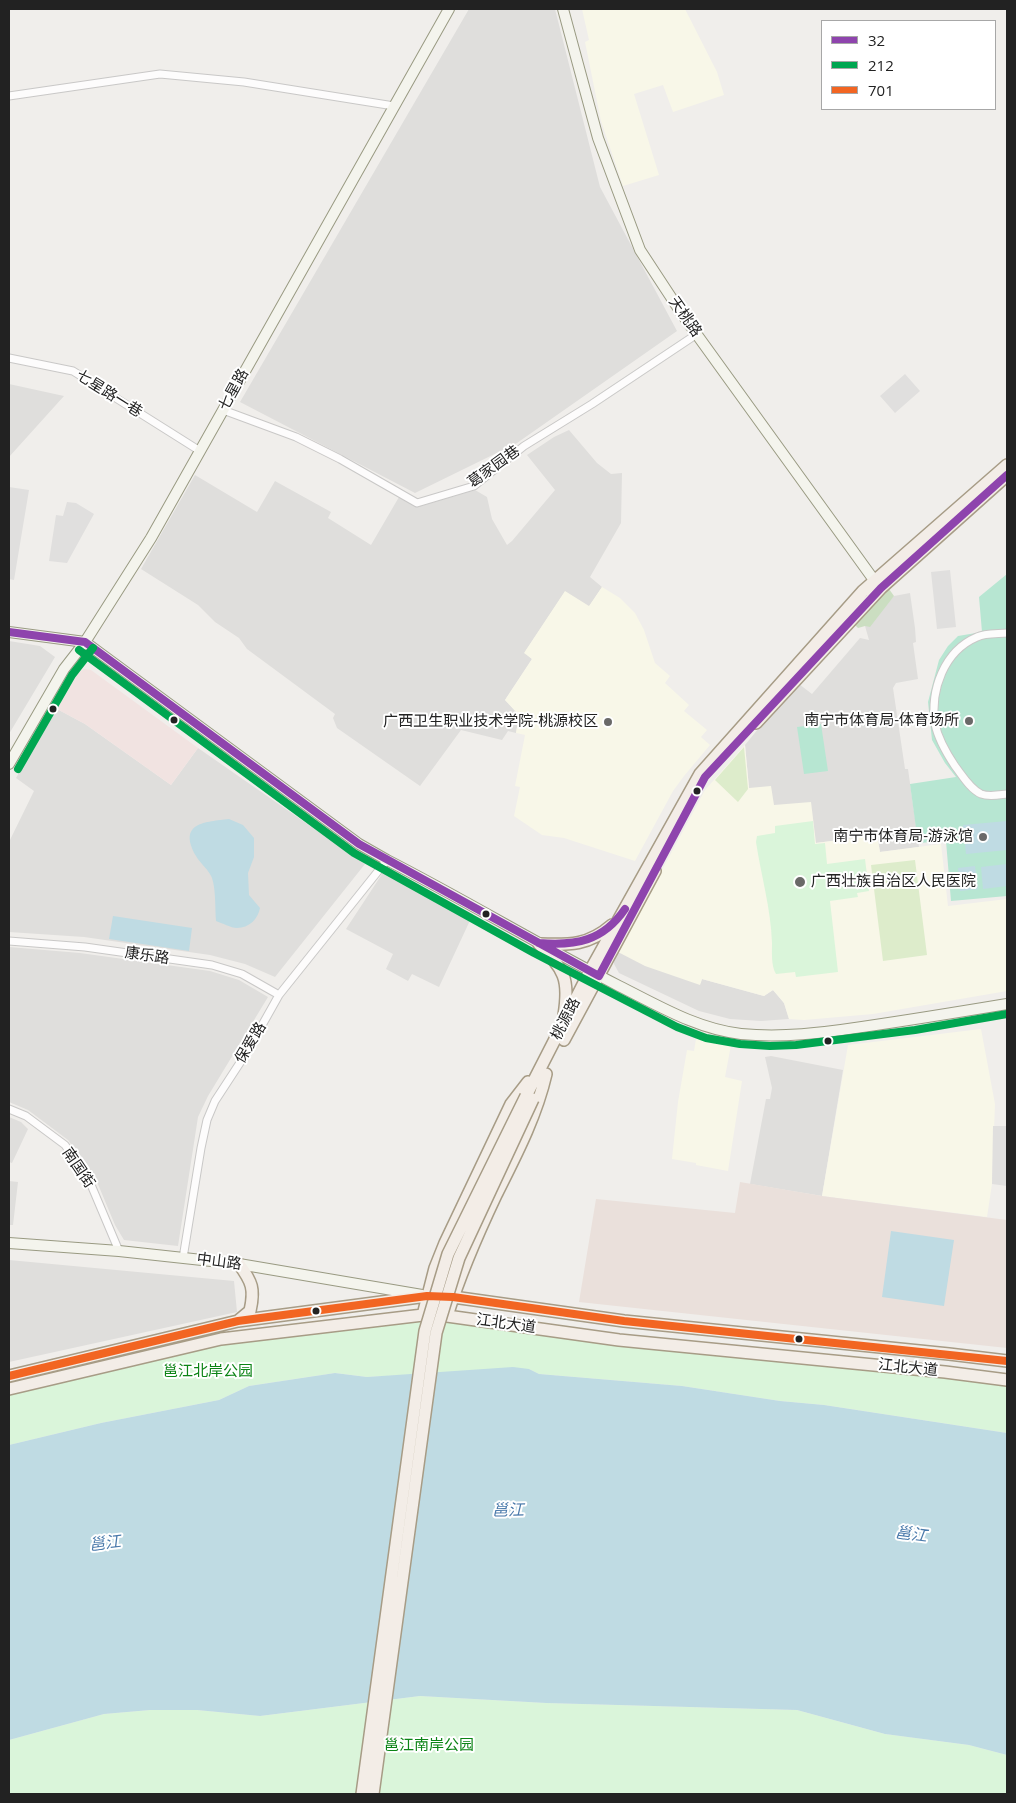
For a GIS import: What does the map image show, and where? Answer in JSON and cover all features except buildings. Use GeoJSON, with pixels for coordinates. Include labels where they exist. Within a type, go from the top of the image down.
{"type":"FeatureCollection","features":[{"type":"Feature","properties":{"kind":"main road","name":"七星路"},"geometry":{"type":"LineString","coordinates":[[9,764],[64,670],[85,642],[151,538],[449,9]]}},
{"type":"Feature","properties":{"kind":"main road","name":"天桃路"},"geometry":{"type":"LineString","coordinates":[[563,9],[598,138],[640,250],[696,334],[878,584]]}},
{"type":"Feature","properties":{"kind":"main road","name":"桃源路"},"geometry":{"type":"LineString","coordinates":[[530,1097],[594,973],[619,919],[700,774],[878,584],[1007,465]]}},
{"type":"Feature","properties":{"kind":"main road","name":"桃源路"},"geometry":{"type":"LineString","coordinates":[[542,1073],[562,1027],[705,777],[878,584],[1006,478]]}},
{"type":"Feature","properties":{"kind":"main road"},"geometry":{"type":"LineString","coordinates":[[9,632],[85,642],[359,844],[594,973],[682,1018],[710,1029],[740,1034],[771,1036],[828,1032],[1007,1004]]}},
{"type":"Feature","properties":{"kind":"main road"},"geometry":{"type":"LineString","coordinates":[[539,944],[570,945],[585,941],[600,936],[619,919]]}},
{"type":"Feature","properties":{"kind":"main road"},"geometry":{"type":"LineString","coordinates":[[539,944],[556,962],[564,974],[567,990],[562,1027]]}},
{"type":"Feature","properties":{"kind":"main road"},"geometry":{"type":"LineString","coordinates":[[423,1315],[427,1296],[445,1243],[511,1104],[524,1086],[542,1073]]}},
{"type":"Feature","properties":{"kind":"main road"},"geometry":{"type":"LineString","coordinates":[[447,1316],[468,1257],[540,1099],[542,1073]]}},
{"type":"Feature","properties":{"kind":"main road"},"geometry":{"type":"LineString","coordinates":[[362,1794],[425,1331],[448,1254],[530,1097]]}},
{"type":"Feature","properties":{"kind":"main road"},"geometry":{"type":"LineString","coordinates":[[373,1794],[436,1333],[459,1258],[530,1097]]}},
{"type":"Feature","properties":{"kind":"main road","name":"中山路"},"geometry":{"type":"LineString","coordinates":[[9,1243],[119,1251],[239,1264],[427,1296]]}},
{"type":"Feature","properties":{"kind":"main road"},"geometry":{"type":"LineString","coordinates":[[238,1321],[250,1311],[253,1290],[250,1278],[239,1264]]}},
{"type":"Feature","properties":{"kind":"main road","name":"江北大道"},"geometry":{"type":"LineString","coordinates":[[9,1376],[238,1321],[427,1296],[453,1297],[624,1321],[1007,1361]]}},
{"type":"Feature","properties":{"kind":"main road","name":"江北大道"},"geometry":{"type":"LineString","coordinates":[[9,1389],[221,1338],[423,1315],[447,1316],[619,1340],[945,1372],[1007,1380]]}},
{"type":"Feature","properties":{"kind":"street"},"geometry":{"type":"LineString","coordinates":[[9,96],[160,74],[244,82],[394,106]]}},
{"type":"Feature","properties":{"kind":"street","name":"葛家园巷"},"geometry":{"type":"LineString","coordinates":[[223,410],[296,437],[340,459],[417,503],[474,486],[524,446],[592,404],[696,334]]}},
{"type":"Feature","properties":{"kind":"street","name":"七星路一巷"},"geometry":{"type":"LineString","coordinates":[[9,358],[73,371],[200,451]]}},
{"type":"Feature","properties":{"kind":"street"},"geometry":{"type":"LineString","coordinates":[[1007,633],[978,636],[964,644],[949,659],[939,679],[934,701],[936,725],[941,741],[961,774],[978,793],[988,796],[1007,794]]}},
{"type":"Feature","properties":{"kind":"street","name":"保爱路"},"geometry":{"type":"LineString","coordinates":[[183,1258],[207,1120],[214,1101],[246,1052],[279,995],[386,860]]}},
{"type":"Feature","properties":{"kind":"street","name":"康乐路"},"geometry":{"type":"LineString","coordinates":[[9,941],[85,947],[212,965],[242,974],[279,995]]}},
{"type":"Feature","properties":{"kind":"street","name":"南国街"},"geometry":{"type":"LineString","coordinates":[[9,1109],[26,1116],[65,1145],[89,1180],[119,1251]]}},
{"type":"Feature","properties":{"kind":"shaded area"},"geometry":{"type":"Polygon","coordinates":[[[469,9],[555,9],[600,187],[677,331],[517,443],[415,493],[240,402],[469,9]]]}},
{"type":"Feature","properties":{"kind":"shaded area"},"geometry":{"type":"Polygon","coordinates":[[[582,9],[685,9],[717,72],[724,95],[673,112],[663,85],[634,94],[659,175],[623,186],[601,121],[585,42],[589,40],[582,9]]]}},
{"type":"Feature","properties":{"kind":"shaded area"},"geometry":{"type":"Polygon","coordinates":[[[905,374],[920,391],[895,413],[880,396],[905,374]]]}},
{"type":"Feature","properties":{"kind":"shaded area"},"geometry":{"type":"Polygon","coordinates":[[[9,384],[64,396],[9,457],[9,384]]]}},
{"type":"Feature","properties":{"kind":"shaded area"},"geometry":{"type":"Polygon","coordinates":[[[569,430],[597,463],[611,474],[622,473],[621,523],[590,577],[602,587],[589,607],[565,592],[525,652],[532,659],[505,700],[519,715],[516,733],[508,731],[502,740],[461,730],[420,786],[337,728],[333,718],[335,714],[247,649],[239,638],[215,622],[198,605],[141,569],[195,475],[257,512],[275,481],[331,512],[328,518],[371,545],[399,497],[417,507],[475,490],[487,497],[492,519],[507,545],[555,490],[527,455],[554,437],[569,430]]]}},
{"type":"Feature","properties":{"kind":"shaded area"},"geometry":{"type":"Polygon","coordinates":[[[9,487],[29,490],[14,580],[9,579],[9,487]]]}},
{"type":"Feature","properties":{"kind":"shaded area"},"geometry":{"type":"Polygon","coordinates":[[[67,502],[76,503],[94,514],[67,563],[49,561],[56,515],[63,516],[67,502]]]}},
{"type":"Feature","properties":{"kind":"shaded area"},"geometry":{"type":"Polygon","coordinates":[[[950,570],[956,627],[937,629],[931,572],[950,570]]]}},
{"type":"Feature","properties":{"kind":"shaded area","name":"广西卫生职业技术学院-桃源校区"},"geometry":{"type":"Polygon","coordinates":[[[602,587],[620,598],[635,613],[644,630],[655,663],[670,676],[665,683],[689,705],[684,711],[707,730],[701,737],[710,745],[673,791],[635,861],[564,838],[542,835],[514,816],[520,787],[515,786],[525,735],[516,733],[519,715],[505,700],[532,659],[524,653],[565,591],[589,606],[602,587]]]}},
{"type":"Feature","properties":{"kind":"shaded area"},"geometry":{"type":"Polygon","coordinates":[[[910,593],[915,628],[916,642],[913,643],[918,679],[896,683],[893,688],[905,769],[908,769],[919,847],[880,852],[877,835],[816,843],[774,805],[749,788],[745,745],[780,702],[799,684],[812,694],[860,638],[869,640],[865,626],[894,596],[910,593]]]}},
{"type":"Feature","properties":{"kind":"shaded area"},"geometry":{"type":"Polygon","coordinates":[[[9,641],[40,646],[55,657],[9,734],[9,641]]]}},
{"type":"Feature","properties":{"kind":"shaded area"},"geometry":{"type":"Polygon","coordinates":[[[84,669],[91,670],[198,748],[171,785],[85,724],[57,709],[78,673],[84,669]]]}},
{"type":"Feature","properties":{"kind":"shaded area"},"geometry":{"type":"Polygon","coordinates":[[[57,709],[85,724],[171,785],[198,748],[365,864],[275,977],[245,964],[210,955],[84,937],[9,932],[9,842],[34,791],[16,778],[57,709]]]}},
{"type":"Feature","properties":{"kind":"shaded area","name":"广西壮族自治区人民医院"},"geometry":{"type":"Polygon","coordinates":[[[745,745],[749,788],[771,786],[774,805],[811,802],[816,843],[877,835],[880,852],[941,844],[948,906],[1007,899],[1007,991],[873,1014],[804,1020],[789,1019],[784,1003],[773,990],[764,996],[702,979],[700,985],[645,966],[618,952],[705,790],[745,745]]]}},
{"type":"Feature","properties":{"kind":"shaded area"},"geometry":{"type":"Polygon","coordinates":[[[386,868],[473,914],[439,987],[412,974],[408,981],[386,969],[393,954],[346,929],[386,868]]]}},
{"type":"Feature","properties":{"kind":"shaded area"},"geometry":{"type":"Polygon","coordinates":[[[9,947],[80,953],[210,971],[239,980],[268,997],[208,1096],[198,1117],[178,1246],[124,1240],[115,1225],[95,1177],[68,1140],[28,1110],[9,1102],[9,947]]]}},
{"type":"Feature","properties":{"kind":"shaded area"},"geometry":{"type":"Polygon","coordinates":[[[618,952],[700,984],[702,979],[764,996],[773,990],[784,1003],[789,1019],[761,1021],[730,1019],[699,1011],[619,973],[614,964],[614,959],[618,952]]]}},
{"type":"Feature","properties":{"kind":"shaded area"},"geometry":{"type":"Polygon","coordinates":[[[981,1029],[995,1104],[992,1184],[987,1217],[822,1196],[848,1045],[981,1029]]]}},
{"type":"Feature","properties":{"kind":"shaded area"},"geometry":{"type":"Polygon","coordinates":[[[697,1033],[731,1045],[725,1077],[742,1081],[728,1171],[672,1159],[678,1102],[687,1050],[694,1051],[697,1033]]]}},
{"type":"Feature","properties":{"kind":"shaded area"},"geometry":{"type":"Polygon","coordinates":[[[771,1056],[843,1070],[822,1196],[750,1184],[766,1099],[770,1099],[772,1088],[765,1057],[771,1056]]]}},
{"type":"Feature","properties":{"kind":"shaded area"},"geometry":{"type":"Polygon","coordinates":[[[9,1117],[21,1122],[28,1129],[12,1163],[9,1162],[9,1117]]]}},
{"type":"Feature","properties":{"kind":"shaded area"},"geometry":{"type":"Polygon","coordinates":[[[993,1126],[1007,1126],[1007,1186],[992,1184],[993,1126]]]}},
{"type":"Feature","properties":{"kind":"shaded area"},"geometry":{"type":"Polygon","coordinates":[[[9,1181],[18,1182],[13,1225],[9,1225],[9,1181]]]}},
{"type":"Feature","properties":{"kind":"shaded area"},"geometry":{"type":"Polygon","coordinates":[[[740,1182],[822,1196],[1007,1220],[1007,1348],[579,1302],[596,1199],[735,1213],[740,1182]]]}},
{"type":"Feature","properties":{"kind":"shaded area"},"geometry":{"type":"Polygon","coordinates":[[[9,1260],[234,1281],[237,1312],[9,1362],[9,1260]]]}},
{"type":"Feature","properties":{"kind":"green space","name":"南宁市体育局-体育场所"},"geometry":{"type":"Polygon","coordinates":[[[1007,574],[1007,896],[951,901],[946,841],[918,843],[910,784],[956,777],[945,763],[932,740],[928,702],[939,660],[948,646],[958,636],[982,632],[979,597],[1007,574]]]}},
{"type":"Feature","properties":{"kind":"green space"},"geometry":{"type":"Polygon","coordinates":[[[889,589],[894,596],[870,627],[858,628],[854,624],[878,597],[889,589]]]}},
{"type":"Feature","properties":{"kind":"green space"},"geometry":{"type":"Polygon","coordinates":[[[821,724],[828,771],[804,774],[797,727],[821,724]]]}},
{"type":"Feature","properties":{"kind":"green space"},"geometry":{"type":"Polygon","coordinates":[[[744,747],[748,789],[738,802],[715,780],[744,747]]]}},
{"type":"Feature","properties":{"kind":"green space"},"geometry":{"type":"Polygon","coordinates":[[[813,821],[815,844],[825,843],[827,864],[865,859],[869,891],[857,893],[858,897],[830,901],[838,972],[796,977],[795,972],[776,974],[773,963],[770,918],[756,842],[757,836],[775,833],[775,826],[813,821]]]}},
{"type":"Feature","properties":{"kind":"green space"},"geometry":{"type":"Polygon","coordinates":[[[915,860],[927,955],[883,961],[871,865],[915,860]]]}},
{"type":"Feature","properties":{"kind":"green space","name":"邕江北岸公园"},"geometry":{"type":"Polygon","coordinates":[[[423,1315],[1007,1380],[1007,1433],[824,1405],[780,1401],[682,1386],[539,1374],[529,1369],[367,1377],[335,1373],[249,1386],[219,1400],[101,1423],[9,1445],[9,1389],[221,1339],[423,1315]]]}},
{"type":"Feature","properties":{"kind":"green space","name":"邕江南岸公园"},"geometry":{"type":"Polygon","coordinates":[[[420,1696],[546,1703],[797,1710],[885,1734],[969,1745],[1007,1755],[1007,1794],[9,1794],[9,1740],[104,1714],[150,1710],[197,1710],[260,1716],[420,1696]]]}},
{"type":"Feature","properties":{"kind":"water"},"geometry":{"type":"Polygon","coordinates":[[[229,819],[243,825],[254,838],[254,857],[248,873],[249,895],[260,908],[252,922],[241,928],[216,921],[215,894],[212,878],[196,856],[191,845],[190,836],[192,830],[203,823],[229,819]]]}},
{"type":"Feature","properties":{"kind":"water"},"geometry":{"type":"Polygon","coordinates":[[[1007,821],[1007,850],[966,854],[963,825],[1007,821]]]}},
{"type":"Feature","properties":{"kind":"water"},"geometry":{"type":"Polygon","coordinates":[[[1007,864],[1007,886],[983,889],[981,867],[1007,864]]]}},
{"type":"Feature","properties":{"kind":"water"},"geometry":{"type":"Polygon","coordinates":[[[975,866],[978,889],[960,891],[958,868],[975,866]]]}},
{"type":"Feature","properties":{"kind":"water"},"geometry":{"type":"Polygon","coordinates":[[[113,916],[192,928],[189,951],[109,939],[113,916]]]}},
{"type":"Feature","properties":{"kind":"water"},"geometry":{"type":"Polygon","coordinates":[[[891,1231],[954,1240],[944,1306],[882,1297],[891,1231]]]}},
{"type":"Feature","properties":{"kind":"water","name":"邕江"},"geometry":{"type":"Polygon","coordinates":[[[513,1367],[529,1369],[539,1374],[682,1386],[780,1401],[824,1405],[1007,1433],[1007,1755],[969,1745],[885,1734],[797,1710],[546,1703],[420,1696],[260,1716],[197,1710],[150,1710],[104,1714],[9,1740],[9,1445],[101,1423],[219,1400],[249,1386],[335,1373],[367,1377],[513,1367]]]}},
{"type":"Feature","properties":{"kind":"transit line","name":"32"},"geometry":{"type":"LineString","coordinates":[[9,632],[85,642],[359,844],[599,976],[705,777],[881,588],[1007,475]]}},
{"type":"Feature","properties":{"kind":"transit line","name":"212"},"geometry":{"type":"LineString","coordinates":[[18,769],[72,675],[93,648]]}},
{"type":"Feature","properties":{"kind":"transit line","name":"212"},"geometry":{"type":"LineString","coordinates":[[79,650],[354,853],[534,953],[677,1027],[706,1038],[740,1044],[796,1045],[915,1030],[1007,1014]]}},
{"type":"Feature","properties":{"kind":"transit line","name":"32"},"geometry":{"type":"LineString","coordinates":[[539,943],[565,943],[588,939],[598,935],[617,920],[625,909]]}},
{"type":"Feature","properties":{"kind":"transit line","name":"701"},"geometry":{"type":"LineString","coordinates":[[9,1376],[238,1321],[427,1296],[453,1297],[624,1321],[1007,1361]]}},
{"type":"Feature","properties":{"kind":"place","name":"南宁市体育局-体育场所"},"geometry":{"type":"Point","coordinates":[969,721]}},
{"type":"Feature","properties":{"kind":"place","name":"广西卫生职业技术学院-桃源校区"},"geometry":{"type":"Point","coordinates":[608,722]}},
{"type":"Feature","properties":{"kind":"place","name":"南宁市体育局-游泳馆"},"geometry":{"type":"Point","coordinates":[983,837]}},
{"type":"Feature","properties":{"kind":"place","name":"广西壮族自治区人民医院"},"geometry":{"type":"Point","coordinates":[800,882]}}]}
